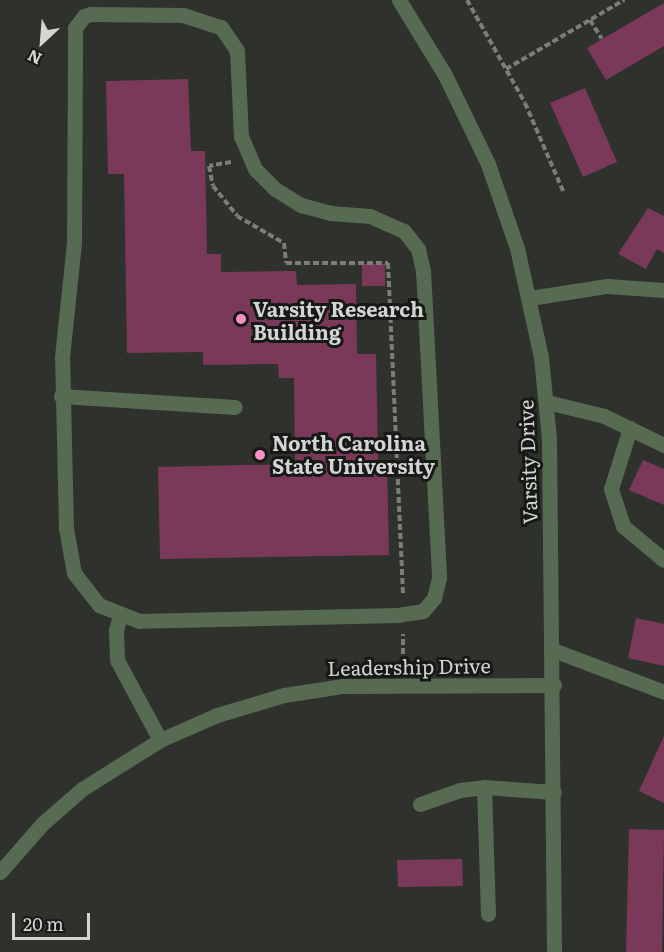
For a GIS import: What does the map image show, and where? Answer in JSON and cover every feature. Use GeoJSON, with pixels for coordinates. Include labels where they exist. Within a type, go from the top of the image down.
{"type":"FeatureCollection","features":[{"type":"Feature","properties":{"kind":"street","name":"Varsity Drive"},"geometry":{"type":"LineString","coordinates":[[399,0],[446,75],[473,130],[501,199],[530,298],[547,402],[554,650],[554,952]]}},
{"type":"Feature","properties":{"kind":"street"},"geometry":{"type":"LineString","coordinates":[[91,14],[183,15],[221,27],[237,51],[242,136],[250,160],[275,189],[301,205],[330,213],[370,216],[404,231],[421,258],[439,578],[429,605],[423,611],[403,615],[139,621],[120,616],[99,605],[84,590],[70,560],[61,396],[74,243],[75,28],[79,21],[91,14]]}},
{"type":"Feature","properties":{"kind":"street"},"geometry":{"type":"LineString","coordinates":[[530,298],[607,286],[664,290]]}},
{"type":"Feature","properties":{"kind":"street"},"geometry":{"type":"LineString","coordinates":[[61,396],[235,407]]}},
{"type":"Feature","properties":{"kind":"street"},"geometry":{"type":"LineString","coordinates":[[547,402],[578,407],[664,444]]}},
{"type":"Feature","properties":{"kind":"street"},"geometry":{"type":"LineString","coordinates":[[630,428],[611,489],[623,526],[664,560]]}},
{"type":"Feature","properties":{"kind":"street"},"geometry":{"type":"LineString","coordinates":[[120,616],[116,639],[117,660],[160,740]]}},
{"type":"Feature","properties":{"kind":"street"},"geometry":{"type":"LineString","coordinates":[[554,650],[664,692]]}},
{"type":"Feature","properties":{"kind":"street","name":"Leadership Drive"},"geometry":{"type":"LineString","coordinates":[[0,872],[42,824],[82,789],[160,740],[217,715],[310,690],[372,684],[554,685]]}},
{"type":"Feature","properties":{"kind":"street"},"geometry":{"type":"LineString","coordinates":[[420,804],[460,790],[484,788],[554,792]]}},
{"type":"Feature","properties":{"kind":"street"},"geometry":{"type":"LineString","coordinates":[[484,788],[488,914]]}},
{"type":"Feature","properties":{"kind":"path"},"geometry":{"type":"LineString","coordinates":[[467,0],[506,69],[563,191]]}},
{"type":"Feature","properties":{"kind":"path"},"geometry":{"type":"LineString","coordinates":[[506,69],[624,0]]}},
{"type":"Feature","properties":{"kind":"path"},"geometry":{"type":"LineString","coordinates":[[590,20],[602,39]]}},
{"type":"Feature","properties":{"kind":"path"},"geometry":{"type":"LineString","coordinates":[[250,160],[212,164],[209,170],[213,186],[237,216],[284,243],[286,263],[385,261],[389,265],[403,654]]}},
{"type":"Feature","properties":{"kind":"building"},"geometry":{"type":"Polygon","coordinates":[[[664,3],[664,46],[606,80],[587,48],[664,3]]]}},
{"type":"Feature","properties":{"kind":"building","name":"Varsity Research Building"},"geometry":{"type":"Polygon","coordinates":[[[188,79],[191,151],[205,151],[207,254],[221,254],[221,272],[296,271],[297,285],[356,284],[357,354],[376,354],[378,461],[387,461],[389,555],[160,559],[158,467],[295,464],[294,378],[279,378],[278,364],[203,365],[203,352],[127,353],[124,174],[108,174],[106,81],[188,79]]]}},
{"type":"Feature","properties":{"kind":"building"},"geometry":{"type":"Polygon","coordinates":[[[585,88],[617,162],[583,177],[550,103],[585,88]]]}},
{"type":"Feature","properties":{"kind":"building"},"geometry":{"type":"Polygon","coordinates":[[[648,208],[664,216],[664,253],[657,249],[646,269],[618,254],[648,208]]]}},
{"type":"Feature","properties":{"kind":"building"},"geometry":{"type":"Polygon","coordinates":[[[362,264],[385,264],[385,286],[362,286],[362,264]]]}},
{"type":"Feature","properties":{"kind":"building"},"geometry":{"type":"Polygon","coordinates":[[[643,460],[664,469],[664,505],[629,490],[643,460]]]}},
{"type":"Feature","properties":{"kind":"building"},"geometry":{"type":"Polygon","coordinates":[[[636,618],[664,624],[664,666],[628,658],[636,618]]]}},
{"type":"Feature","properties":{"kind":"building"},"geometry":{"type":"Polygon","coordinates":[[[664,736],[664,803],[639,791],[664,736]]]}},
{"type":"Feature","properties":{"kind":"building"},"geometry":{"type":"Polygon","coordinates":[[[629,829],[664,830],[662,952],[626,952],[629,829]]]}},
{"type":"Feature","properties":{"kind":"building"},"geometry":{"type":"Polygon","coordinates":[[[462,859],[463,886],[398,887],[397,860],[462,859]]]}},
{"type":"Feature","properties":{"kind":"place","name":"Varsity Research Building"},"geometry":{"type":"Point","coordinates":[241,319]}},
{"type":"Feature","properties":{"kind":"place","name":"North Carolina State University"},"geometry":{"type":"Point","coordinates":[260,455]}}]}
